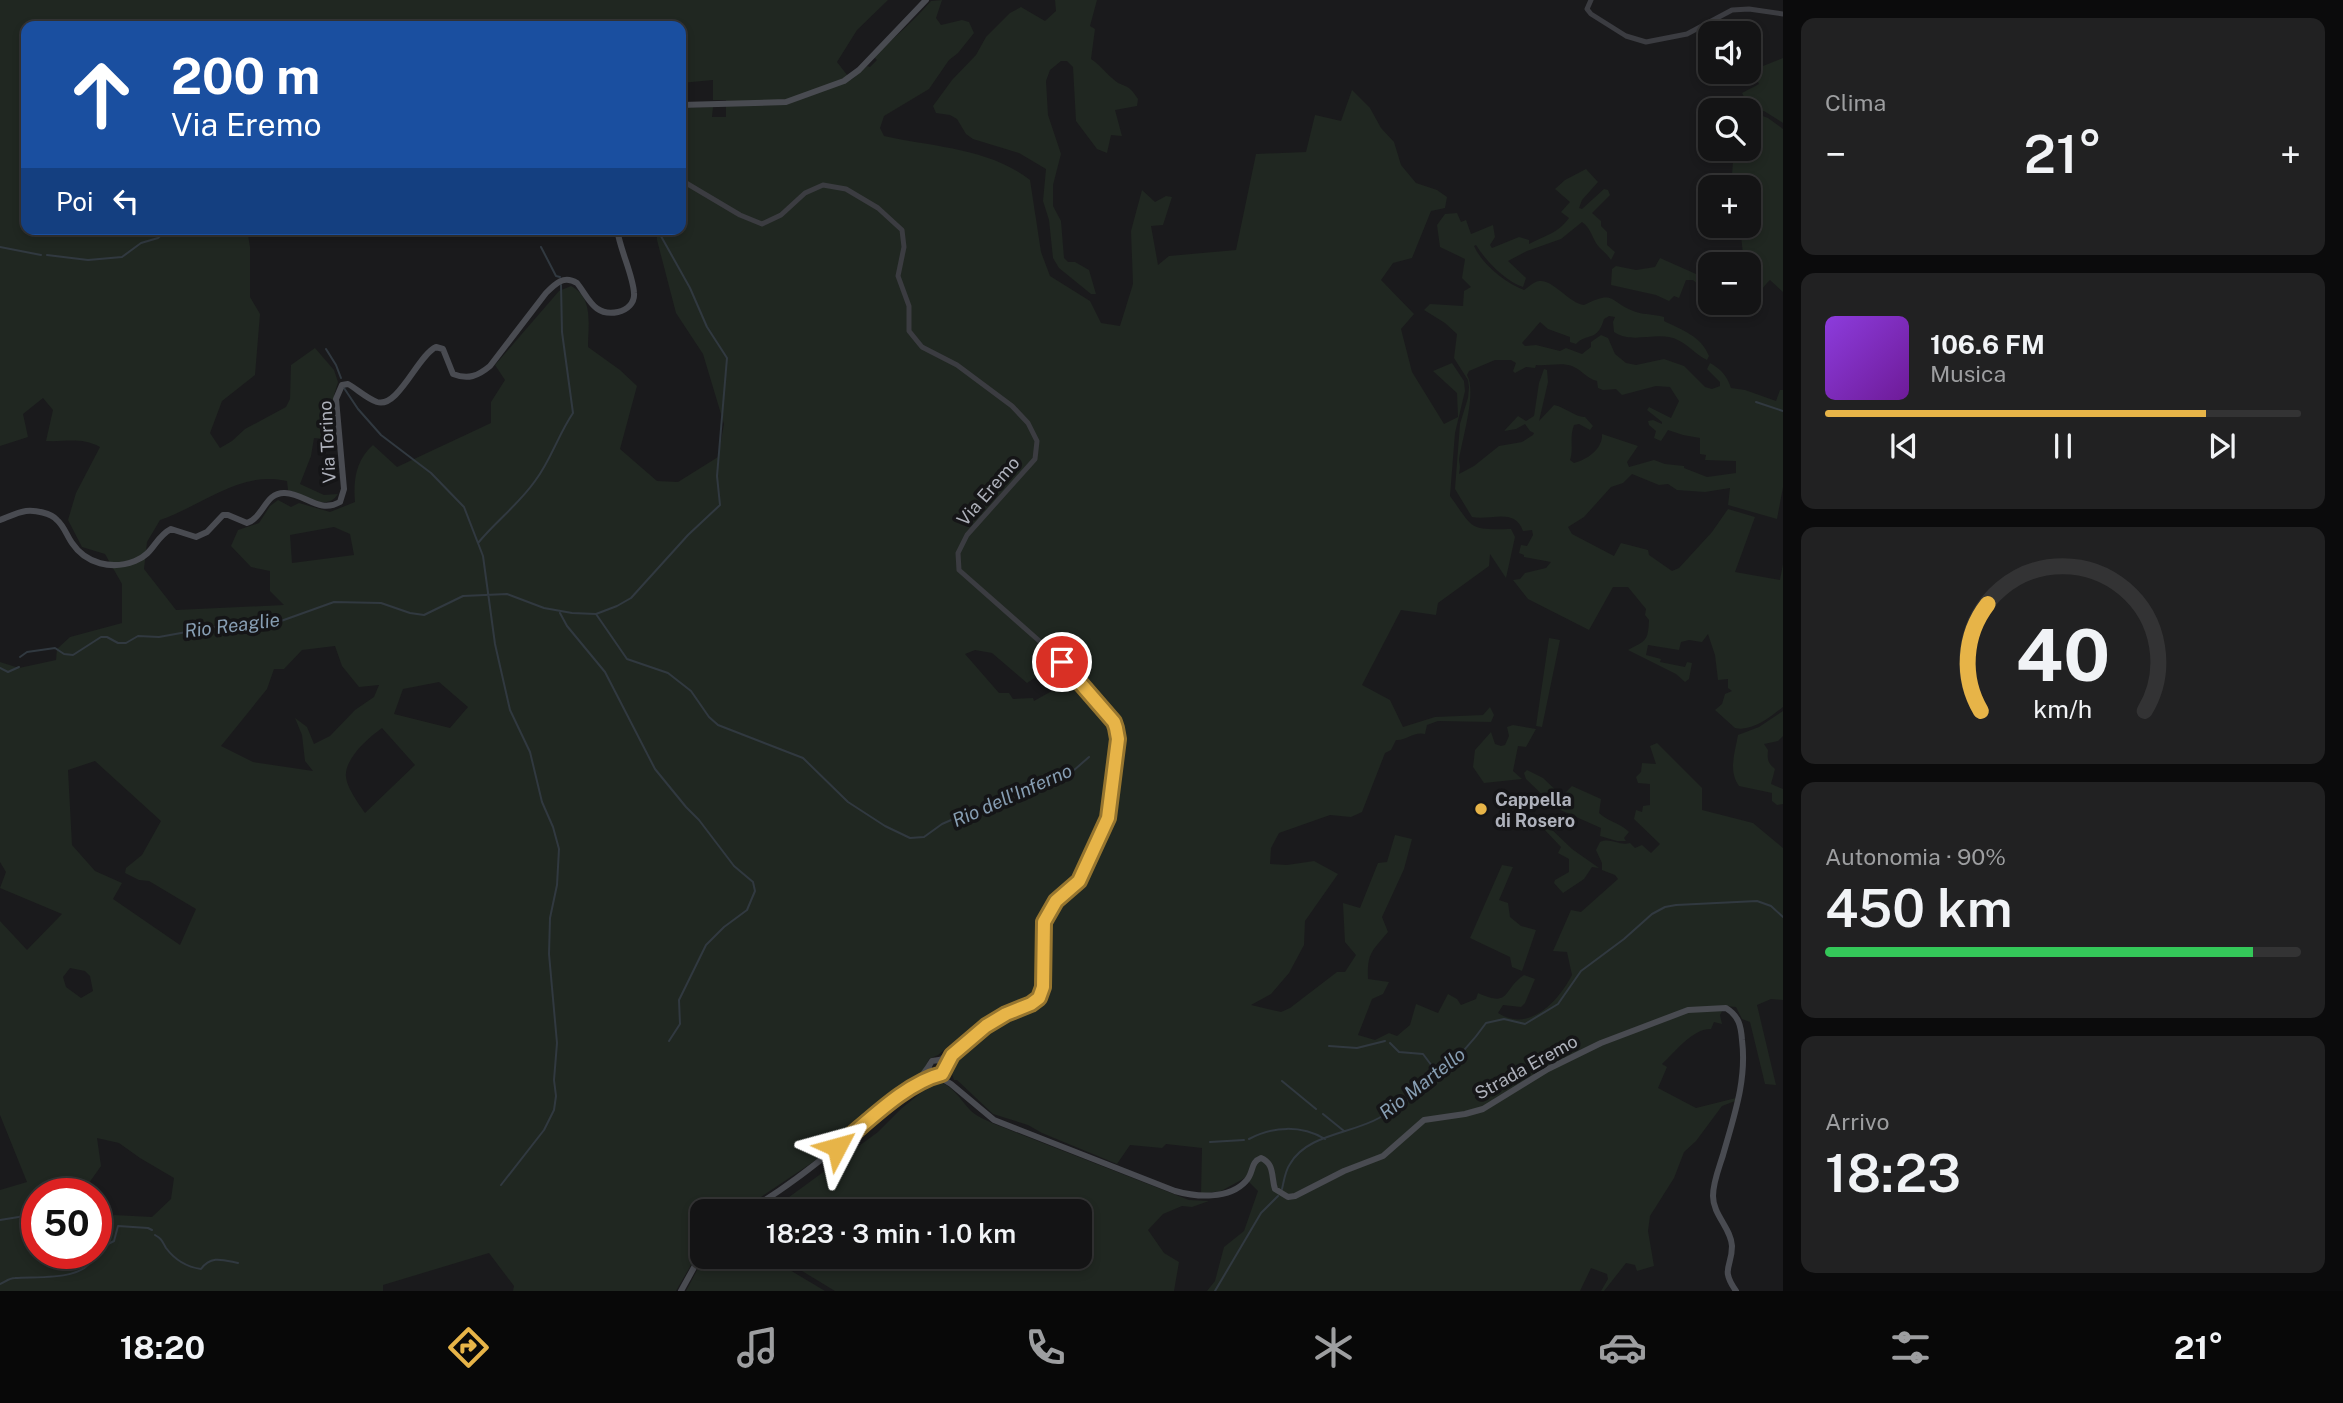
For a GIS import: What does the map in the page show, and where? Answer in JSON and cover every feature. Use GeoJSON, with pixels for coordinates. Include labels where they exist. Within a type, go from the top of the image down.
{"type":"FeatureCollection","features":[{"type":"Feature","properties":{"kind":"main road"},"geometry":{"type":"LineString","coordinates":[[686,105],[786,102],[844,81],[926,0]]}},
{"type":"Feature","properties":{"kind":"main road","name":"Via Torino"},"geometry":{"type":"LineString","coordinates":[[0,520],[26,511],[52,517],[58,520],[83,556],[97,564],[119,564],[133,562],[150,553],[167,530],[175,529],[196,537],[207,532],[223,515],[247,523],[255,520],[274,496],[284,493],[312,504],[327,506],[340,502],[344,489],[336,399],[342,385],[350,384],[376,402],[389,400],[428,352],[436,347],[443,349],[453,374],[468,377],[480,374],[490,366],[547,293],[557,282],[565,279],[577,283],[588,301],[597,309],[610,312],[626,309],[632,303],[634,291],[619,235]]}},
{"type":"Feature","properties":{"kind":"main road","name":"Strada Eremo"},"geometry":{"type":"LineString","coordinates":[[936,1076],[956,1087],[994,1120],[1194,1197],[1210,1196],[1241,1185],[1247,1181],[1257,1159],[1261,1158],[1271,1166],[1275,1189],[1287,1196],[1295,1196],[1344,1171],[1382,1156],[1424,1120],[1483,1109],[1548,1069],[1601,1043],[1688,1010],[1719,1007],[1731,1011],[1741,1024],[1744,1074],[1713,1196],[1714,1206],[1731,1240],[1727,1272],[1728,1280],[1736,1291]]}},
{"type":"Feature","properties":{"kind":"main road"},"geometry":{"type":"LineString","coordinates":[[768,1199],[911,1088],[929,1069],[932,1061],[939,1060],[945,1067],[942,1074],[911,1088]]}},
{"type":"Feature","properties":{"kind":"main road","name":"Strada Eremo"},"geometry":{"type":"LineString","coordinates":[[945,1067],[956,1087]]}},
{"type":"Feature","properties":{"kind":"main road"},"geometry":{"type":"LineString","coordinates":[[929,1069],[936,1076]]}},
{"type":"Feature","properties":{"kind":"main road"},"geometry":{"type":"LineString","coordinates":[[681,1291],[693,1269]]}},
{"type":"Feature","properties":{"kind":"street"},"geometry":{"type":"LineString","coordinates":[[1591,0],[1587,9],[1591,14],[1626,36],[1647,42],[1688,34],[1732,10],[1783,14]]}},
{"type":"Feature","properties":{"kind":"street","name":"Via Eremo"},"geometry":{"type":"LineString","coordinates":[[686,183],[740,215],[762,224],[781,215],[805,193],[823,185],[846,189],[878,208],[902,230],[904,247],[898,276],[909,306],[909,331],[922,347],[957,365],[1012,406],[1028,423],[1037,441],[1035,459],[967,535],[958,553],[959,570],[1054,653],[1114,722],[1118,739],[1108,818],[1079,881],[1056,901],[1044,922],[1042,992],[1035,1002],[996,1020],[939,1060]]}},
{"type":"Feature","properties":{"kind":"street","name":"Via Eremo"},"geometry":{"type":"LineString","coordinates":[[945,1067],[962,1045]]}},
{"type":"Feature","properties":{"kind":"shaded area"},"geometry":{"type":"Polygon","coordinates":[[[0,0],[888,0],[857,30],[837,62],[851,80],[867,66],[870,67],[877,60],[874,57],[931,1],[942,0],[936,18],[941,25],[962,20],[969,22],[974,33],[949,60],[929,89],[884,116],[880,128],[884,136],[979,155],[1014,169],[1030,180],[1041,252],[1050,276],[1090,301],[1101,323],[1120,326],[1133,284],[1131,231],[1142,190],[1155,202],[1166,196],[1172,197],[1163,225],[1151,226],[1158,265],[1169,256],[1236,250],[1256,154],[1306,152],[1315,115],[1341,121],[1352,90],[1370,108],[1381,128],[1394,142],[1401,165],[1416,183],[1437,190],[1447,197],[1445,208],[1431,211],[1412,258],[1393,263],[1381,280],[1414,314],[1401,329],[1412,372],[1444,424],[1458,417],[1457,393],[1433,371],[1452,363],[1464,381],[1465,391],[1455,433],[1450,496],[1473,525],[1487,529],[1511,529],[1515,537],[1506,578],[1490,554],[1489,566],[1438,603],[1436,615],[1401,610],[1362,685],[1390,700],[1403,727],[1435,717],[1483,715],[1490,707],[1494,715],[1491,722],[1438,721],[1427,725],[1425,734],[1396,740],[1391,750],[1385,753],[1362,812],[1351,817],[1330,815],[1279,833],[1271,848],[1270,864],[1287,865],[1314,861],[1338,874],[1305,921],[1304,945],[1289,973],[1271,994],[1251,1005],[1281,1012],[1337,972],[1345,972],[1356,955],[1345,942],[1343,903],[1360,908],[1378,863],[1387,862],[1395,835],[1412,839],[1404,869],[1382,917],[1388,932],[1368,963],[1368,979],[1389,982],[1383,994],[1372,999],[1358,1035],[1375,1040],[1389,1033],[1397,1036],[1410,1025],[1416,1004],[1438,1013],[1448,994],[1461,1005],[1476,999],[1478,993],[1501,998],[1524,975],[1535,979],[1525,1003],[1521,1007],[1503,1005],[1498,1013],[1521,1019],[1541,1012],[1559,995],[1572,975],[1567,952],[1553,951],[1571,910],[1581,912],[1618,879],[1602,870],[1596,850],[1600,842],[1607,840],[1630,843],[1635,848],[1642,845],[1651,853],[1660,844],[1634,819],[1636,810],[1642,812],[1643,806],[1650,805],[1650,784],[1638,783],[1636,777],[1641,772],[1642,763],[1656,764],[1650,746],[1657,743],[1702,788],[1702,810],[1753,823],[1783,848],[1783,1000],[1771,999],[1757,1005],[1776,1085],[1765,1084],[1750,1022],[1742,1019],[1736,1007],[1725,1006],[1720,1015],[1722,1024],[1714,1022],[1711,1029],[1697,1032],[1662,1064],[1667,1067],[1658,1088],[1696,1108],[1736,1098],[1735,1101],[1722,1106],[1696,1141],[1684,1152],[1674,1178],[1650,1216],[1648,1231],[1654,1266],[1637,1271],[1635,1265],[1626,1263],[1604,1291],[1601,1291],[1608,1279],[1607,1274],[1591,1268],[1580,1291],[1207,1291],[1215,1281],[1224,1247],[1244,1231],[1258,1191],[1245,1178],[1221,1191],[1201,1194],[1202,1148],[1166,1144],[1162,1148],[1130,1145],[1117,1164],[1028,1125],[993,1114],[954,1080],[950,1068],[955,1056],[980,1034],[951,1044],[929,1059],[923,1073],[913,1083],[819,1158],[761,1197],[690,1199],[690,1267],[676,1291],[513,1291],[514,1286],[489,1253],[383,1285],[383,1291],[0,1291],[0,1190],[21,1184],[21,1269],[112,1269],[112,1218],[114,1215],[152,1217],[171,1199],[174,1178],[119,1143],[97,1138],[101,1166],[93,1178],[25,1178],[0,1115],[0,921],[27,950],[62,914],[0,888],[6,872],[0,862],[0,662],[19,668],[56,660],[57,649],[70,637],[122,623],[122,584],[105,554],[82,547],[68,520],[76,493],[100,447],[80,441],[46,441],[53,410],[43,398],[23,414],[28,437],[0,446],[0,0]],[[21,21],[21,235],[248,235],[250,297],[260,314],[255,375],[222,401],[210,433],[220,448],[245,429],[286,407],[290,399],[291,365],[315,348],[334,370],[338,382],[334,395],[336,440],[314,438],[311,456],[300,484],[324,495],[338,494],[333,499],[327,502],[314,501],[288,490],[287,481],[253,480],[222,491],[160,520],[147,542],[144,569],[176,610],[284,605],[270,591],[270,571],[251,567],[231,546],[238,530],[259,523],[270,506],[278,500],[291,507],[299,503],[330,512],[355,502],[359,464],[373,445],[397,467],[491,423],[491,402],[505,380],[495,365],[559,291],[571,286],[578,291],[586,305],[589,321],[588,347],[637,386],[620,449],[657,481],[678,482],[718,457],[724,424],[703,354],[676,313],[657,240],[657,235],[686,235],[686,108],[713,107],[712,117],[726,117],[726,100],[713,100],[713,80],[686,83],[686,21],[21,21]],[[334,527],[290,535],[292,563],[354,555],[350,534],[334,527]],[[335,646],[302,650],[284,669],[274,669],[267,689],[221,746],[253,762],[313,771],[305,761],[302,735],[295,718],[307,727],[314,744],[330,736],[355,710],[374,697],[379,685],[359,687],[342,666],[335,646]],[[975,650],[965,654],[999,693],[1009,693],[1013,699],[1033,698],[1034,701],[1064,684],[1071,675],[1098,704],[1100,702],[1057,660],[1056,664],[1027,683],[992,653],[975,650]],[[439,682],[403,689],[394,714],[450,728],[468,707],[439,682]],[[382,728],[353,756],[346,770],[346,777],[365,813],[415,765],[382,728]],[[95,761],[68,770],[72,845],[95,871],[122,883],[113,899],[180,945],[196,909],[149,881],[139,880],[125,873],[126,868],[142,855],[161,821],[95,761]],[[70,968],[63,977],[66,987],[81,998],[93,991],[90,976],[85,971],[70,968]]]}},
{"type":"Feature","properties":{"kind":"shaded area"},"geometry":{"type":"Polygon","coordinates":[[[1055,0],[1097,0],[1090,26],[1095,29],[1091,59],[1116,81],[1128,87],[1138,99],[1137,106],[1115,110],[1122,136],[1111,135],[1107,153],[1097,149],[1076,121],[1073,67],[1067,61],[1061,61],[1050,70],[1046,81],[1048,115],[1061,154],[1053,185],[1053,206],[1061,221],[1064,258],[1089,270],[1096,294],[1091,294],[1059,268],[1053,258],[1049,220],[1043,201],[1046,169],[1019,153],[973,139],[966,134],[957,119],[936,113],[933,106],[952,80],[976,55],[986,37],[1010,13],[1021,7],[1045,21],[1056,11],[1055,0]]]}},
{"type":"Feature","properties":{"kind":"shaded area"},"geometry":{"type":"Polygon","coordinates":[[[1783,58],[1783,123],[1761,112],[1761,98],[1745,98],[1742,93],[1761,84],[1763,66],[1783,58]]]}},
{"type":"Feature","properties":{"kind":"shaded area"},"geometry":{"type":"Polygon","coordinates":[[[1761,115],[1783,129],[1783,292],[1770,280],[1761,290],[1761,252],[1743,252],[1741,238],[1761,238],[1761,175],[1732,175],[1733,161],[1761,161],[1761,115]]]}},
{"type":"Feature","properties":{"kind":"shaded area"},"geometry":{"type":"Polygon","coordinates":[[[1586,169],[1598,182],[1582,200],[1579,208],[1582,209],[1604,189],[1608,190],[1610,195],[1592,213],[1601,221],[1601,226],[1607,232],[1607,245],[1615,252],[1611,260],[1582,222],[1561,239],[1508,261],[1526,278],[1523,287],[1503,275],[1476,245],[1474,246],[1488,266],[1502,278],[1524,290],[1544,281],[1584,305],[1607,298],[1636,312],[1664,317],[1664,321],[1701,343],[1709,356],[1707,360],[1680,341],[1669,337],[1633,338],[1620,335],[1614,332],[1615,317],[1609,316],[1604,319],[1595,334],[1576,344],[1570,342],[1570,337],[1548,329],[1540,322],[1522,343],[1525,346],[1536,345],[1560,351],[1566,348],[1582,354],[1591,347],[1591,342],[1601,335],[1608,338],[1615,354],[1626,363],[1636,365],[1664,359],[1684,366],[1705,387],[1712,389],[1720,386],[1720,382],[1707,369],[1710,363],[1718,368],[1731,388],[1776,401],[1780,390],[1783,390],[1783,487],[1777,519],[1728,505],[1730,488],[1705,492],[1677,490],[1668,484],[1659,485],[1632,474],[1623,483],[1611,487],[1584,517],[1568,527],[1572,534],[1614,556],[1621,543],[1648,550],[1649,555],[1672,571],[1679,568],[1712,532],[1728,509],[1755,517],[1735,572],[1780,580],[1783,564],[1783,707],[1754,726],[1735,728],[1715,710],[1722,704],[1725,694],[1732,691],[1728,688],[1728,679],[1718,680],[1715,655],[1708,634],[1702,642],[1681,642],[1679,650],[1648,645],[1646,655],[1661,659],[1660,662],[1685,667],[1687,662],[1692,663],[1689,679],[1685,682],[1676,674],[1628,650],[1645,639],[1649,620],[1645,615],[1646,609],[1628,587],[1613,587],[1589,630],[1528,599],[1513,580],[1520,579],[1525,573],[1546,568],[1551,562],[1524,557],[1519,553],[1521,545],[1527,546],[1533,535],[1532,530],[1523,531],[1514,519],[1508,517],[1472,517],[1455,489],[1460,424],[1468,398],[1468,380],[1454,358],[1457,334],[1424,310],[1430,304],[1463,306],[1464,291],[1471,287],[1462,278],[1465,259],[1440,247],[1437,225],[1445,214],[1457,213],[1461,222],[1466,220],[1471,234],[1493,225],[1495,237],[1490,245],[1492,248],[1519,237],[1529,240],[1529,244],[1557,230],[1569,218],[1561,212],[1570,202],[1555,189],[1565,180],[1586,169]],[[1495,360],[1469,371],[1467,375],[1470,383],[1470,404],[1459,460],[1459,474],[1499,446],[1522,442],[1533,435],[1525,424],[1504,431],[1518,416],[1526,421],[1534,416],[1544,369],[1547,370],[1548,382],[1539,421],[1554,405],[1585,417],[1593,426],[1590,430],[1579,424],[1574,425],[1570,460],[1574,463],[1593,453],[1600,444],[1602,434],[1638,446],[1627,462],[1629,467],[1654,460],[1684,466],[1707,477],[1736,473],[1736,461],[1705,460],[1706,455],[1700,454],[1700,438],[1668,430],[1661,441],[1654,438],[1656,431],[1648,421],[1662,422],[1647,410],[1649,407],[1671,418],[1679,401],[1670,387],[1656,386],[1622,395],[1616,389],[1598,388],[1597,381],[1572,366],[1536,365],[1535,368],[1526,367],[1515,373],[1513,371],[1516,363],[1511,360],[1495,360]]]}},
{"type":"Feature","properties":{"kind":"shaded area"},"geometry":{"type":"Polygon","coordinates":[[[1660,258],[1698,275],[1698,284],[1693,280],[1686,280],[1679,298],[1674,296],[1669,301],[1656,295],[1611,285],[1612,269],[1616,266],[1636,270],[1655,267],[1660,258]]]}},
{"type":"Feature","properties":{"kind":"shaded area"},"geometry":{"type":"Polygon","coordinates":[[[1549,638],[1560,640],[1542,727],[1536,726],[1549,638]]]}},
{"type":"Feature","properties":{"kind":"shaded area"},"geometry":{"type":"Polygon","coordinates":[[[1783,711],[1783,736],[1778,741],[1764,744],[1768,750],[1768,761],[1775,769],[1771,784],[1783,789],[1783,804],[1777,805],[1772,801],[1772,793],[1739,786],[1733,761],[1738,735],[1759,727],[1783,711]]]}},
{"type":"Feature","properties":{"kind":"shaded area"},"geometry":{"type":"Polygon","coordinates":[[[1513,725],[1536,729],[1526,747],[1518,746],[1513,771],[1522,779],[1484,783],[1473,767],[1475,750],[1491,732],[1495,744],[1505,745],[1509,736],[1507,727],[1513,725]]]}},
{"type":"Feature","properties":{"kind":"shaded area"},"geometry":{"type":"Polygon","coordinates":[[[1527,770],[1543,778],[1562,796],[1572,786],[1601,799],[1599,813],[1629,832],[1624,838],[1626,841],[1600,836],[1601,828],[1556,808],[1526,779],[1524,773],[1527,770]]]}},
{"type":"Feature","properties":{"kind":"shaded area"},"geometry":{"type":"Polygon","coordinates":[[[1546,824],[1572,849],[1599,868],[1592,867],[1584,879],[1563,893],[1554,883],[1569,872],[1569,859],[1558,853],[1561,847],[1543,828],[1546,824]]]}},
{"type":"Feature","properties":{"kind":"shaded area"},"geometry":{"type":"Polygon","coordinates":[[[1502,865],[1513,867],[1499,900],[1508,903],[1510,917],[1521,926],[1536,930],[1522,971],[1512,967],[1510,957],[1470,938],[1502,865]]]}},
{"type":"Feature","properties":{"kind":"shaded area"},"geometry":{"type":"Polygon","coordinates":[[[937,1080],[953,1090],[973,1113],[992,1123],[1189,1200],[1209,1201],[1192,1207],[1182,1206],[1163,1214],[1148,1230],[1164,1253],[1179,1262],[1174,1291],[835,1291],[799,1269],[1092,1269],[1092,1199],[786,1199],[878,1132],[902,1108],[937,1080]]]}},
{"type":"Feature","properties":{"kind":"shaded area"},"geometry":{"type":"Polygon","coordinates":[[[698,1269],[788,1269],[825,1291],[686,1291],[698,1269]]]}},
{"type":"Feature","properties":{"kind":"waterway"},"geometry":{"type":"LineString","coordinates":[[47,255],[88,260],[122,257],[141,243],[161,235]]}},
{"type":"Feature","properties":{"kind":"waterway"},"geometry":{"type":"LineString","coordinates":[[20,657],[27,652],[55,648],[64,654],[73,655],[101,637],[126,643],[138,636],[159,637],[247,621],[281,621],[334,602],[381,603],[424,615],[463,596],[507,594],[544,608],[596,614],[631,598],[688,535],[720,505],[717,476],[727,358],[707,327],[690,288],[660,235]]}},
{"type":"Feature","properties":{"kind":"waterway"},"geometry":{"type":"LineString","coordinates":[[0,247],[41,255]]}},
{"type":"Feature","properties":{"kind":"waterway"},"geometry":{"type":"LineString","coordinates":[[541,247],[556,276],[560,277]]}},
{"type":"Feature","properties":{"kind":"waterway"},"geometry":{"type":"LineString","coordinates":[[478,543],[535,481],[573,413],[562,332],[561,285]]}},
{"type":"Feature","properties":{"kind":"waterway"},"geometry":{"type":"LineString","coordinates":[[326,349],[341,378]]}},
{"type":"Feature","properties":{"kind":"waterway"},"geometry":{"type":"LineString","coordinates":[[344,388],[381,435],[431,473],[464,507],[483,556],[495,644],[510,710],[530,752],[542,802],[559,849],[557,885],[550,918],[549,954],[557,1043],[554,1110],[544,1130],[501,1185]]}},
{"type":"Feature","properties":{"kind":"waterway"},"geometry":{"type":"LineString","coordinates":[[1756,402],[1783,411]]}},
{"type":"Feature","properties":{"kind":"waterway"},"geometry":{"type":"LineString","coordinates":[[560,613],[567,626],[605,672],[655,769],[734,866],[753,882],[755,891],[747,910],[706,945],[679,1000],[680,1024],[669,1041]]}},
{"type":"Feature","properties":{"kind":"waterway","name":"Rio dell'Inferno"},"geometry":{"type":"LineString","coordinates":[[596,614],[627,659],[668,673],[691,691],[718,725],[803,758],[848,802],[885,826],[910,838],[924,837],[942,824],[974,810],[999,806],[1073,771],[1089,757]]}},
{"type":"Feature","properties":{"kind":"waterway","name":"Rio Reaglie"},"geometry":{"type":"LineString","coordinates":[[0,668],[8,672],[19,667]]}},
{"type":"Feature","properties":{"kind":"waterway","name":"Rio Martello"},"geometry":{"type":"LineString","coordinates":[[1282,1189],[1288,1167],[1307,1146],[1379,1118],[1408,1099],[1451,1063],[1486,1023],[1504,1019],[1525,1024],[1558,1004],[1581,971],[1652,914],[1676,905],[1757,901],[1771,906],[1783,917]]}},
{"type":"Feature","properties":{"kind":"waterway"},"geometry":{"type":"LineString","coordinates":[[1329,1046],[1357,1048],[1385,1041]]}},
{"type":"Feature","properties":{"kind":"waterway"},"geometry":{"type":"LineString","coordinates":[[1390,1043],[1399,1052],[1423,1054],[1432,1066],[1441,1070]]}},
{"type":"Feature","properties":{"kind":"waterway"},"geometry":{"type":"LineString","coordinates":[[1282,1081],[1316,1109]]}},
{"type":"Feature","properties":{"kind":"waterway"},"geometry":{"type":"LineString","coordinates":[[1323,1114],[1344,1131]]}},
{"type":"Feature","properties":{"kind":"waterway"},"geometry":{"type":"LineString","coordinates":[[1249,1139],[1287,1129],[1306,1131],[1325,1139]]}},
{"type":"Feature","properties":{"kind":"waterway"},"geometry":{"type":"LineString","coordinates":[[1210,1142],[1244,1140]]}},
{"type":"Feature","properties":{"kind":"waterway","name":"Rio Martello"},"geometry":{"type":"LineString","coordinates":[[1215,1291],[1261,1213],[1278,1196]]}},
{"type":"Feature","properties":{"kind":"waterway"},"geometry":{"type":"LineString","coordinates":[[0,1220],[21,1217]]}},
{"type":"Feature","properties":{"kind":"waterway"},"geometry":{"type":"LineString","coordinates":[[112,1242],[118,1226],[152,1230]]}},
{"type":"Feature","properties":{"kind":"waterway"},"geometry":{"type":"LineString","coordinates":[[155,1235],[173,1256],[191,1267],[201,1269],[213,1260],[238,1263]]}},
{"type":"Feature","properties":{"kind":"waterway"},"geometry":{"type":"LineString","coordinates":[[0,1284],[13,1278],[61,1276],[83,1269]]}},
{"type":"Feature","properties":{"kind":"place","name":"Cappella di Rosero"},"geometry":{"type":"Point","coordinates":[1481,809]}},
{"type":"Feature","properties":{"kind":"route"},"geometry":{"type":"LineString","coordinates":[[837,1147],[911,1088],[931,1076],[942,1074],[952,1055],[986,1026],[1035,1002],[1042,992],[1044,922],[1056,901],[1079,881],[1108,818],[1118,739],[1114,722],[1062,662]]}}]}
